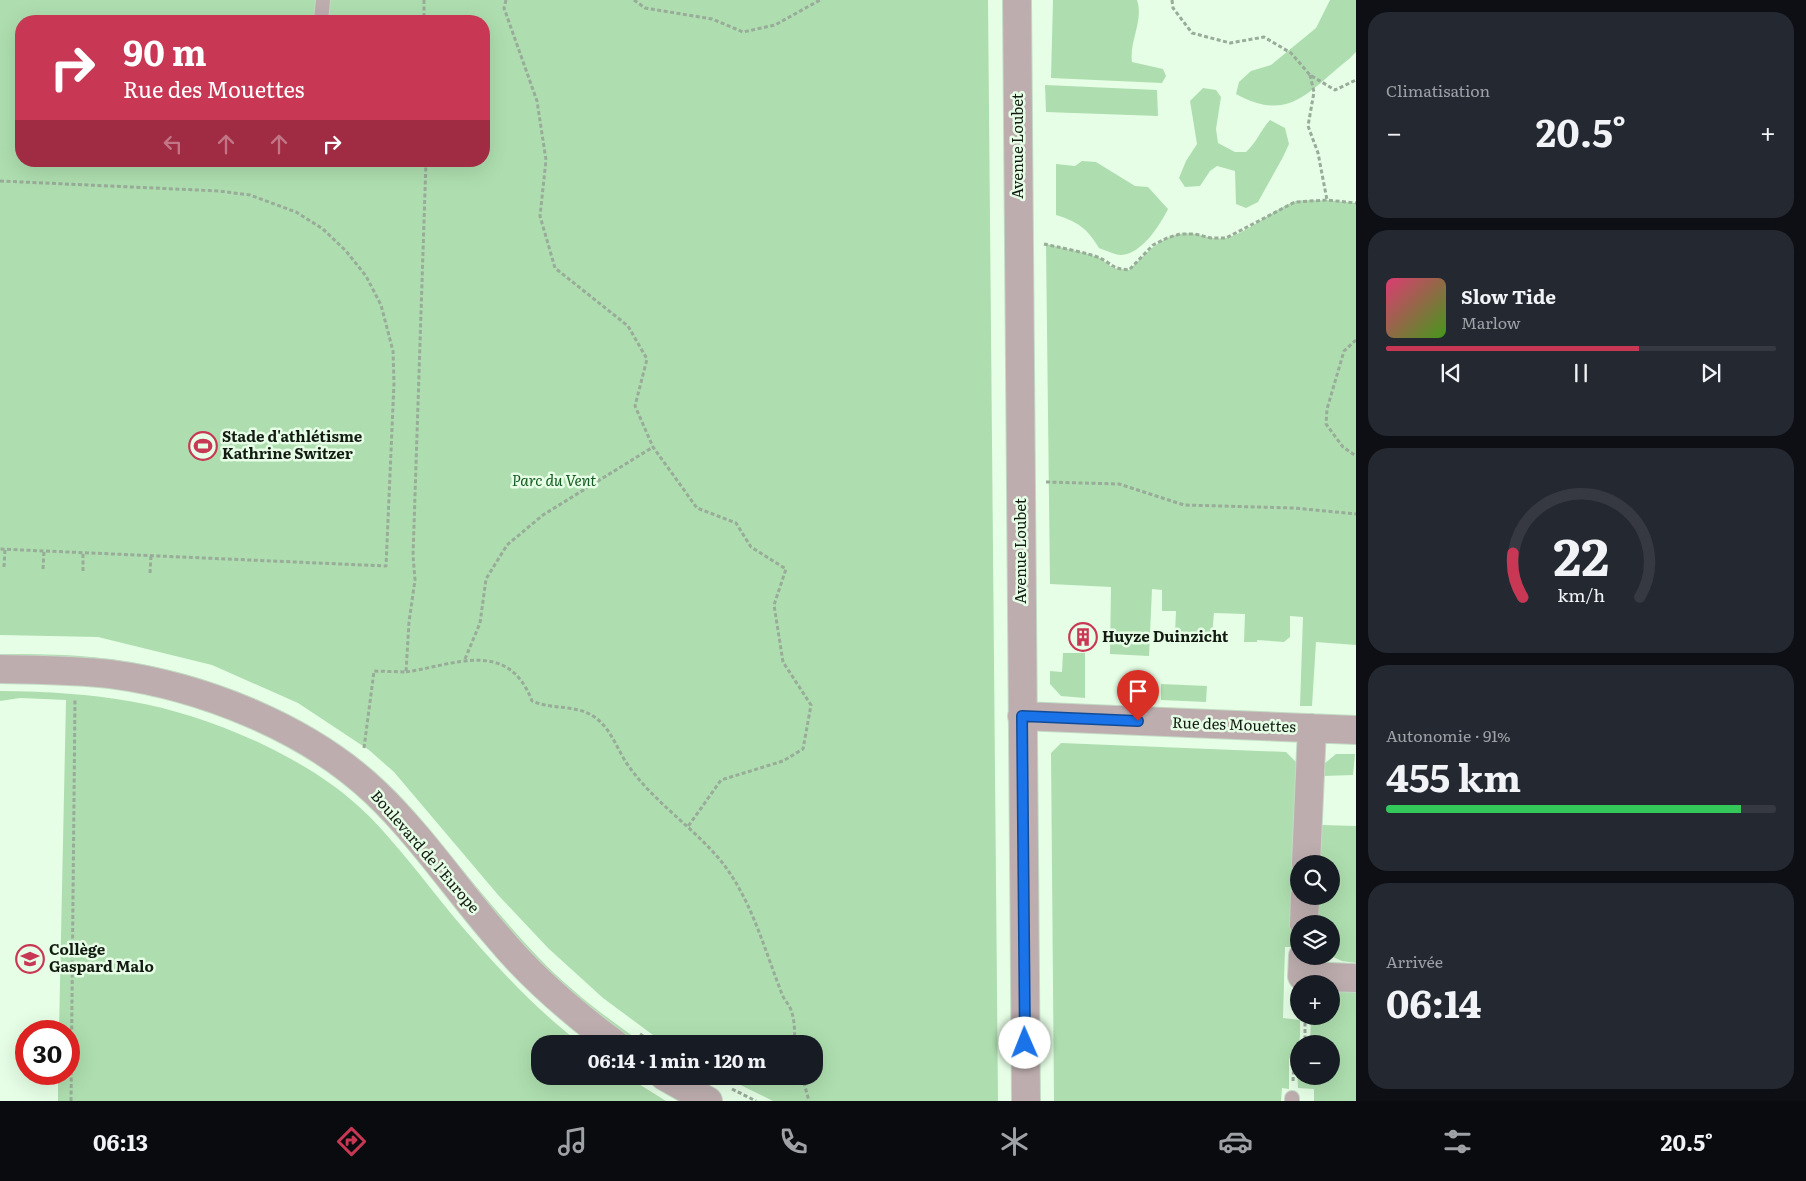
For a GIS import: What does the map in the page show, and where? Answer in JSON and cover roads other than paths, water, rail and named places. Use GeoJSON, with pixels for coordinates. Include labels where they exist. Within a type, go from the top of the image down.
{"type":"FeatureCollection","features":[{"type":"Feature","properties":{"kind":"street","name":"Avenue Loubet"},"geometry":{"type":"LineString","coordinates":[[1017,0],[1026,1101]]}},
{"type":"Feature","properties":{"kind":"street","name":"Boulevard de l'Europe"},"geometry":{"type":"LineString","coordinates":[[0,669],[73,671],[144,680],[207,698],[260,719],[314,746],[368,787],[388,806],[516,957],[565,1004],[605,1035]]}},
{"type":"Feature","properties":{"kind":"street","name":"Rue des Mouettes"},"geometry":{"type":"LineString","coordinates":[[1022,716],[1356,730]]}},
{"type":"Feature","properties":{"kind":"street"},"geometry":{"type":"LineString","coordinates":[[1306,855],[1312,728]]}},
{"type":"Feature","properties":{"kind":"street"},"geometry":{"type":"LineString","coordinates":[[1303,972],[1356,978]]}},
{"type":"Feature","properties":{"kind":"street"},"geometry":{"type":"LineString","coordinates":[[680,1085],[708,1101]]}},
{"type":"Feature","properties":{"kind":"lane"},"geometry":{"type":"LineString","coordinates":[[322,15],[323,0]]}},
{"type":"Feature","properties":{"kind":"place","name":"Stade d'athlétisme Kathrine Switzer"},"geometry":{"type":"Point","coordinates":[203,446]}},
{"type":"Feature","properties":{"kind":"place","name":"Huyze Duinzicht"},"geometry":{"type":"Point","coordinates":[1083,637]}},
{"type":"Feature","properties":{"kind":"place","name":"Collège Gaspard Malo"},"geometry":{"type":"Point","coordinates":[30,959]}},
{"type":"Feature","properties":{"kind":"park label","name":"Parc du Vent"},"geometry":{"type":"Point","coordinates":[554,481]}}]}
